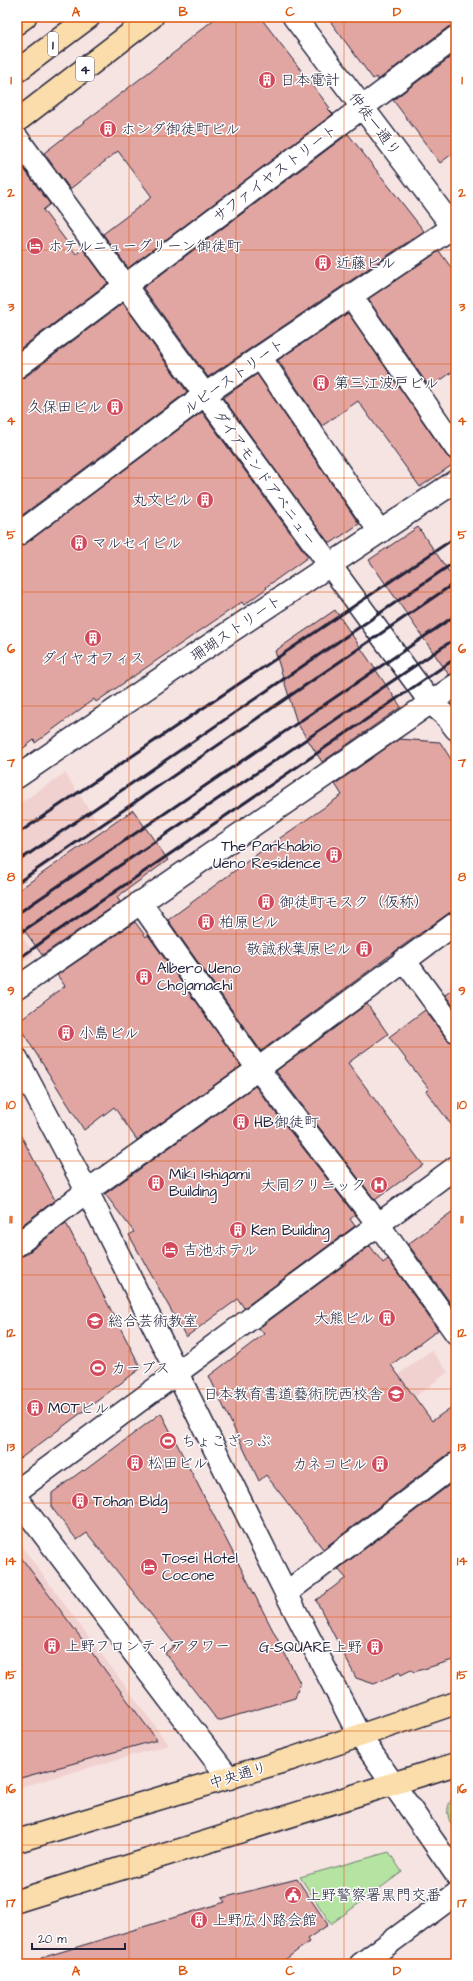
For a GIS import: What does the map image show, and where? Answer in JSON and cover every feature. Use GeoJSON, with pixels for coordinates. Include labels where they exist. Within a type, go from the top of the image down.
{"type":"FeatureCollection","features":[{"type":"Feature","properties":{"kind":"main road"},"geometry":{"type":"LineString","coordinates":[[17,23],[25,17]]}},
{"type":"Feature","properties":{"kind":"main road","name":"1"},"geometry":{"type":"LineString","coordinates":[[17,71],[89,17]]}},
{"type":"Feature","properties":{"kind":"main road","name":"4"},"geometry":{"type":"LineString","coordinates":[[17,122],[152,17]]}},
{"type":"Feature","properties":{"kind":"main road","name":"中央通り"},"geometry":{"type":"LineString","coordinates":[[17,1841],[229,1778],[456,1703]]}},
{"type":"Feature","properties":{"kind":"main road"},"geometry":{"type":"LineString","coordinates":[[17,1901],[456,1764]]}},
{"type":"Feature","properties":{"kind":"street","name":"仲徒一通り"},"geometry":{"type":"LineString","coordinates":[[294,17],[455,228]]}},
{"type":"Feature","properties":{"kind":"street","name":"サファイヤストリート"},"geometry":{"type":"LineString","coordinates":[[17,367],[456,37]]}},
{"type":"Feature","properties":{"kind":"street","name":"ダイアモンドアベニュー"},"geometry":{"type":"LineString","coordinates":[[17,138],[430,703],[446,716],[456,729]]}},
{"type":"Feature","properties":{"kind":"street","name":"ルビーストリート"},"geometry":{"type":"LineString","coordinates":[[17,535],[204,395],[455,228]]}},
{"type":"Feature","properties":{"kind":"street"},"geometry":{"type":"LineString","coordinates":[[351,296],[456,448]]}},
{"type":"Feature","properties":{"kind":"street"},"geometry":{"type":"LineString","coordinates":[[260,358],[380,532]]}},
{"type":"Feature","properties":{"kind":"street","name":"珊瑚ストリート"},"geometry":{"type":"LineString","coordinates":[[17,777],[198,653],[456,481]]}},
{"type":"Feature","properties":{"kind":"street"},"geometry":{"type":"LineString","coordinates":[[17,988],[456,685]]}},
{"type":"Feature","properties":{"kind":"street"},"geometry":{"type":"LineString","coordinates":[[140,902],[258,1069],[452,1321]]}},
{"type":"Feature","properties":{"kind":"street"},"geometry":{"type":"LineString","coordinates":[[17,1245],[87,1191],[258,1069],[456,923]]}},
{"type":"Feature","properties":{"kind":"street"},"geometry":{"type":"LineString","coordinates":[[404,960],[456,1031]]}},
{"type":"Feature","properties":{"kind":"street"},"geometry":{"type":"LineString","coordinates":[[17,1059],[87,1191],[286,1593],[359,1735],[456,1874]]}},
{"type":"Feature","properties":{"kind":"street"},"geometry":{"type":"LineString","coordinates":[[17,1491],[456,1167]]}},
{"type":"Feature","properties":{"kind":"street"},"geometry":{"type":"LineString","coordinates":[[286,1593],[456,1464]]}},
{"type":"Feature","properties":{"kind":"street"},"geometry":{"type":"LineString","coordinates":[[17,1499],[229,1778]]}},
{"type":"Feature","properties":{"kind":"street"},"geometry":{"type":"LineString","coordinates":[[361,1964],[456,1894]]}},
{"type":"Feature","properties":{"kind":"shaded area"},"geometry":{"type":"Polygon","coordinates":[[[65,773],[102,829],[17,886],[17,805],[65,773]]]}},
{"type":"Feature","properties":{"kind":"shaded area"},"geometry":{"type":"Polygon","coordinates":[[[17,928],[34,954],[17,966],[17,928]]]}},
{"type":"Feature","properties":{"kind":"shaded area","name":"日本教育書道藝術院西校舎"},"geometry":{"type":"Polygon","coordinates":[[[431,1350],[448,1372],[360,1438],[344,1416],[431,1350]]]}},
{"type":"Feature","properties":{"kind":"shaded area","name":"上野フロンティアタワー"},"geometry":{"type":"Polygon","coordinates":[[[17,1540],[169,1745],[17,1788],[17,1540]]]}},
{"type":"Feature","properties":{"kind":"green space"},"geometry":{"type":"Polygon","coordinates":[[[456,1795],[456,1832],[450,1823],[448,1808],[449,1803],[456,1795]]]}},
{"type":"Feature","properties":{"kind":"green space"},"geometry":{"type":"Polygon","coordinates":[[[389,1852],[402,1872],[331,1924],[300,1877],[389,1852]]]}},
{"type":"Feature","properties":{"kind":"building"},"geometry":{"type":"Polygon","coordinates":[[[217,17],[260,17],[330,108],[328,109],[333,114],[128,268],[103,234],[152,197],[118,151],[70,189],[44,153],[180,48],[179,47],[217,17]]]}},
{"type":"Feature","properties":{"kind":"building"},"geometry":{"type":"Polygon","coordinates":[[[327,17],[456,17],[456,25],[448,27],[378,80],[376,77],[373,79],[327,17]]]}},
{"type":"Feature","properties":{"kind":"building"},"geometry":{"type":"Polygon","coordinates":[[[456,53],[456,151],[440,163],[393,100],[456,53]]]}},
{"type":"Feature","properties":{"kind":"building"},"geometry":{"type":"Polygon","coordinates":[[[348,134],[424,231],[208,377],[143,288],[348,134]]]}},
{"type":"Feature","properties":{"kind":"building"},"geometry":{"type":"Polygon","coordinates":[[[24,169],[50,204],[43,210],[76,254],[83,249],[108,283],[17,351],[17,174],[24,169]]]}},
{"type":"Feature","properties":{"kind":"building"},"geometry":{"type":"Polygon","coordinates":[[[439,251],[456,274],[456,369],[430,388],[368,299],[439,251]]]}},
{"type":"Feature","properties":{"kind":"building"},"geometry":{"type":"Polygon","coordinates":[[[123,303],[187,392],[17,519],[17,379],[25,377],[123,303]]]}},
{"type":"Feature","properties":{"kind":"building"},"geometry":{"type":"Polygon","coordinates":[[[348,313],[446,455],[455,463],[420,487],[358,401],[322,426],[278,360],[348,313]]]}},
{"type":"Feature","properties":{"kind":"building"},"geometry":{"type":"Polygon","coordinates":[[[257,374],[359,524],[331,543],[330,541],[328,542],[223,398],[257,374]]]}},
{"type":"Feature","properties":{"kind":"building"},"geometry":{"type":"Polygon","coordinates":[[[202,412],[308,557],[244,605],[242,602],[96,702],[94,699],[35,743],[34,740],[17,753],[17,547],[24,545],[202,412]]]}},
{"type":"Feature","properties":{"kind":"building"},"geometry":{"type":"Polygon","coordinates":[[[418,527],[456,582],[456,673],[449,675],[369,560],[418,527]]]}},
{"type":"Feature","properties":{"kind":"building"},"geometry":{"type":"Polygon","coordinates":[[[335,610],[401,707],[322,762],[297,723],[275,651],[335,610]]]}},
{"type":"Feature","properties":{"kind":"building"},"geometry":{"type":"Polygon","coordinates":[[[399,739],[440,742],[456,767],[456,911],[449,913],[397,950],[261,1051],[168,920],[260,852],[342,795],[335,784],[399,739]]]}},
{"type":"Feature","properties":{"kind":"building"},"geometry":{"type":"Polygon","coordinates":[[[133,810],[168,860],[117,897],[120,902],[42,955],[17,920],[17,891],[133,810]]]}},
{"type":"Feature","properties":{"kind":"building"},"geometry":{"type":"Polygon","coordinates":[[[135,922],[146,937],[148,935],[241,1066],[137,1140],[114,1107],[84,1130],[17,1023],[65,986],[57,975],[135,922]]]}},
{"type":"Feature","properties":{"kind":"building"},"geometry":{"type":"Polygon","coordinates":[[[456,987],[456,1010],[445,995],[456,987]]]}},
{"type":"Feature","properties":{"kind":"building"},"geometry":{"type":"Polygon","coordinates":[[[367,1004],[388,1034],[348,1063],[423,1165],[375,1200],[276,1071],[367,1004]]]}},
{"type":"Feature","properties":{"kind":"building"},"geometry":{"type":"Polygon","coordinates":[[[425,1010],[446,1038],[451,1042],[456,1043],[456,1131],[426,1091],[429,1089],[389,1037],[425,1010]]]}},
{"type":"Feature","properties":{"kind":"building"},"geometry":{"type":"Polygon","coordinates":[[[255,1086],[355,1215],[350,1219],[355,1226],[244,1308],[238,1299],[186,1337],[129,1235],[134,1232],[105,1194],[255,1086]]]}},
{"type":"Feature","properties":{"kind":"building"},"geometry":{"type":"Polygon","coordinates":[[[17,1128],[55,1200],[17,1229],[17,1128]]]}},
{"type":"Feature","properties":{"kind":"building"},"geometry":{"type":"Polygon","coordinates":[[[456,1209],[456,1300],[451,1304],[408,1244],[456,1209]]]}},
{"type":"Feature","properties":{"kind":"building"},"geometry":{"type":"Polygon","coordinates":[[[66,1223],[141,1368],[17,1461],[17,1257],[25,1255],[66,1223]]]}},
{"type":"Feature","properties":{"kind":"building"},"geometry":{"type":"Polygon","coordinates":[[[370,1246],[383,1263],[388,1259],[438,1330],[391,1365],[432,1421],[456,1404],[456,1452],[448,1454],[323,1549],[266,1475],[259,1481],[209,1376],[264,1334],[259,1328],[370,1246]]]}},
{"type":"Feature","properties":{"kind":"building"},"geometry":{"type":"Polygon","coordinates":[[[161,1413],[300,1683],[295,1698],[218,1721],[165,1653],[175,1645],[87,1533],[77,1540],[52,1508],[52,1493],[161,1413]]]}},
{"type":"Feature","properties":{"kind":"building"},"geometry":{"type":"Polygon","coordinates":[[[456,1480],[456,1659],[414,1672],[411,1670],[401,1675],[400,1672],[374,1684],[356,1678],[316,1600],[346,1578],[338,1569],[456,1480]]]}},
{"type":"Feature","properties":{"kind":"building","name":"上野フロンティアタワー"},"geometry":{"type":"Polygon","coordinates":[[[17,1552],[157,1740],[17,1779],[17,1552]]]}},
{"type":"Feature","properties":{"kind":"building"},"geometry":{"type":"Polygon","coordinates":[[[297,1879],[328,1925],[307,1939],[309,1942],[279,1964],[42,1964],[41,1958],[225,1902],[222,1898],[297,1879]]]}},
{"type":"Feature","properties":{"kind":"railway"},"geometry":{"type":"LineString","coordinates":[[17,834],[456,537]]}},
{"type":"Feature","properties":{"kind":"railway"},"geometry":{"type":"LineString","coordinates":[[17,862],[456,561]]}},
{"type":"Feature","properties":{"kind":"railway"},"geometry":{"type":"LineString","coordinates":[[17,883],[456,582]]}},
{"type":"Feature","properties":{"kind":"railway"},"geometry":{"type":"LineString","coordinates":[[17,914],[456,615]]}},
{"type":"Feature","properties":{"kind":"railway"},"geometry":{"type":"LineString","coordinates":[[17,935],[456,638]]}},
{"type":"Feature","properties":{"kind":"railway"},"geometry":{"type":"LineString","coordinates":[[17,960],[456,658]]}},
{"type":"Feature","properties":{"kind":"place","name":"日本電計"},"geometry":{"type":"Point","coordinates":[267,80]}},
{"type":"Feature","properties":{"kind":"place","name":"ホンダ御徒町ビル"},"geometry":{"type":"Point","coordinates":[108,129]}},
{"type":"Feature","properties":{"kind":"place","name":"ホテルニューグリーン御徒町"},"geometry":{"type":"Point","coordinates":[35,246]}},
{"type":"Feature","properties":{"kind":"place","name":"近藤ビル"},"geometry":{"type":"Point","coordinates":[323,263]}},
{"type":"Feature","properties":{"kind":"place","name":"第三江波戸ビル"},"geometry":{"type":"Point","coordinates":[321,383]}},
{"type":"Feature","properties":{"kind":"place","name":"久保田ビル"},"geometry":{"type":"Point","coordinates":[115,407]}},
{"type":"Feature","properties":{"kind":"place","name":"丸文ビル"},"geometry":{"type":"Point","coordinates":[205,500]}},
{"type":"Feature","properties":{"kind":"place","name":"マルセイビル"},"geometry":{"type":"Point","coordinates":[79,543]}},
{"type":"Feature","properties":{"kind":"place","name":"ダイヤオフィス"},"geometry":{"type":"Point","coordinates":[93,638]}},
{"type":"Feature","properties":{"kind":"place","name":"The Parkhabio Ueno Residence"},"geometry":{"type":"Point","coordinates":[334,855]}},
{"type":"Feature","properties":{"kind":"place","name":"御徒町モスク（仮称）"},"geometry":{"type":"Point","coordinates":[266,902]}},
{"type":"Feature","properties":{"kind":"place","name":"柏原ビル"},"geometry":{"type":"Point","coordinates":[206,922]}},
{"type":"Feature","properties":{"kind":"place","name":"敬誠秋葉原ビル"},"geometry":{"type":"Point","coordinates":[364,949]}},
{"type":"Feature","properties":{"kind":"place","name":"Albero Ueno Chojamachi"},"geometry":{"type":"Point","coordinates":[144,977]}},
{"type":"Feature","properties":{"kind":"place","name":"小島ビル"},"geometry":{"type":"Point","coordinates":[66,1033]}},
{"type":"Feature","properties":{"kind":"place","name":"HB御徒町"},"geometry":{"type":"Point","coordinates":[241,1122]}},
{"type":"Feature","properties":{"kind":"place","name":"Miki Ishigami Building"},"geometry":{"type":"Point","coordinates":[156,1183]}},
{"type":"Feature","properties":{"kind":"place","name":"大同クリニック"},"geometry":{"type":"Point","coordinates":[379,1185]}},
{"type":"Feature","properties":{"kind":"place","name":"Ken Building"},"geometry":{"type":"Point","coordinates":[238,1230]}},
{"type":"Feature","properties":{"kind":"place","name":"吉池ホテル"},"geometry":{"type":"Point","coordinates":[170,1250]}},
{"type":"Feature","properties":{"kind":"place","name":"大熊ビル"},"geometry":{"type":"Point","coordinates":[387,1318]}},
{"type":"Feature","properties":{"kind":"place","name":"総合芸術教室"},"geometry":{"type":"Point","coordinates":[95,1321]}},
{"type":"Feature","properties":{"kind":"place","name":"カーブス"},"geometry":{"type":"Point","coordinates":[98,1368]}},
{"type":"Feature","properties":{"kind":"place","name":"日本教育書道藝術院西校舎"},"geometry":{"type":"Point","coordinates":[396,1394]}},
{"type":"Feature","properties":{"kind":"place","name":"MOTビル"},"geometry":{"type":"Point","coordinates":[35,1408]}},
{"type":"Feature","properties":{"kind":"place","name":"ちょこざっぷ"},"geometry":{"type":"Point","coordinates":[168,1441]}},
{"type":"Feature","properties":{"kind":"place","name":"松田ビル"},"geometry":{"type":"Point","coordinates":[135,1463]}},
{"type":"Feature","properties":{"kind":"place","name":"カネコビル"},"geometry":{"type":"Point","coordinates":[380,1464]}},
{"type":"Feature","properties":{"kind":"place","name":"Tohan Bldg"},"geometry":{"type":"Point","coordinates":[80,1501]}},
{"type":"Feature","properties":{"kind":"place","name":"Tosei Hotel Cocone"},"geometry":{"type":"Point","coordinates":[149,1567]}},
{"type":"Feature","properties":{"kind":"place","name":"上野フロンティアタワー"},"geometry":{"type":"Point","coordinates":[52,1646]}},
{"type":"Feature","properties":{"kind":"place","name":"G-SQUARE上野"},"geometry":{"type":"Point","coordinates":[375,1647]}},
{"type":"Feature","properties":{"kind":"place","name":"上野警察署黒門交番"},"geometry":{"type":"Point","coordinates":[293,1895]}},
{"type":"Feature","properties":{"kind":"place","name":"上野広小路会館"},"geometry":{"type":"Point","coordinates":[199,1920]}}]}
